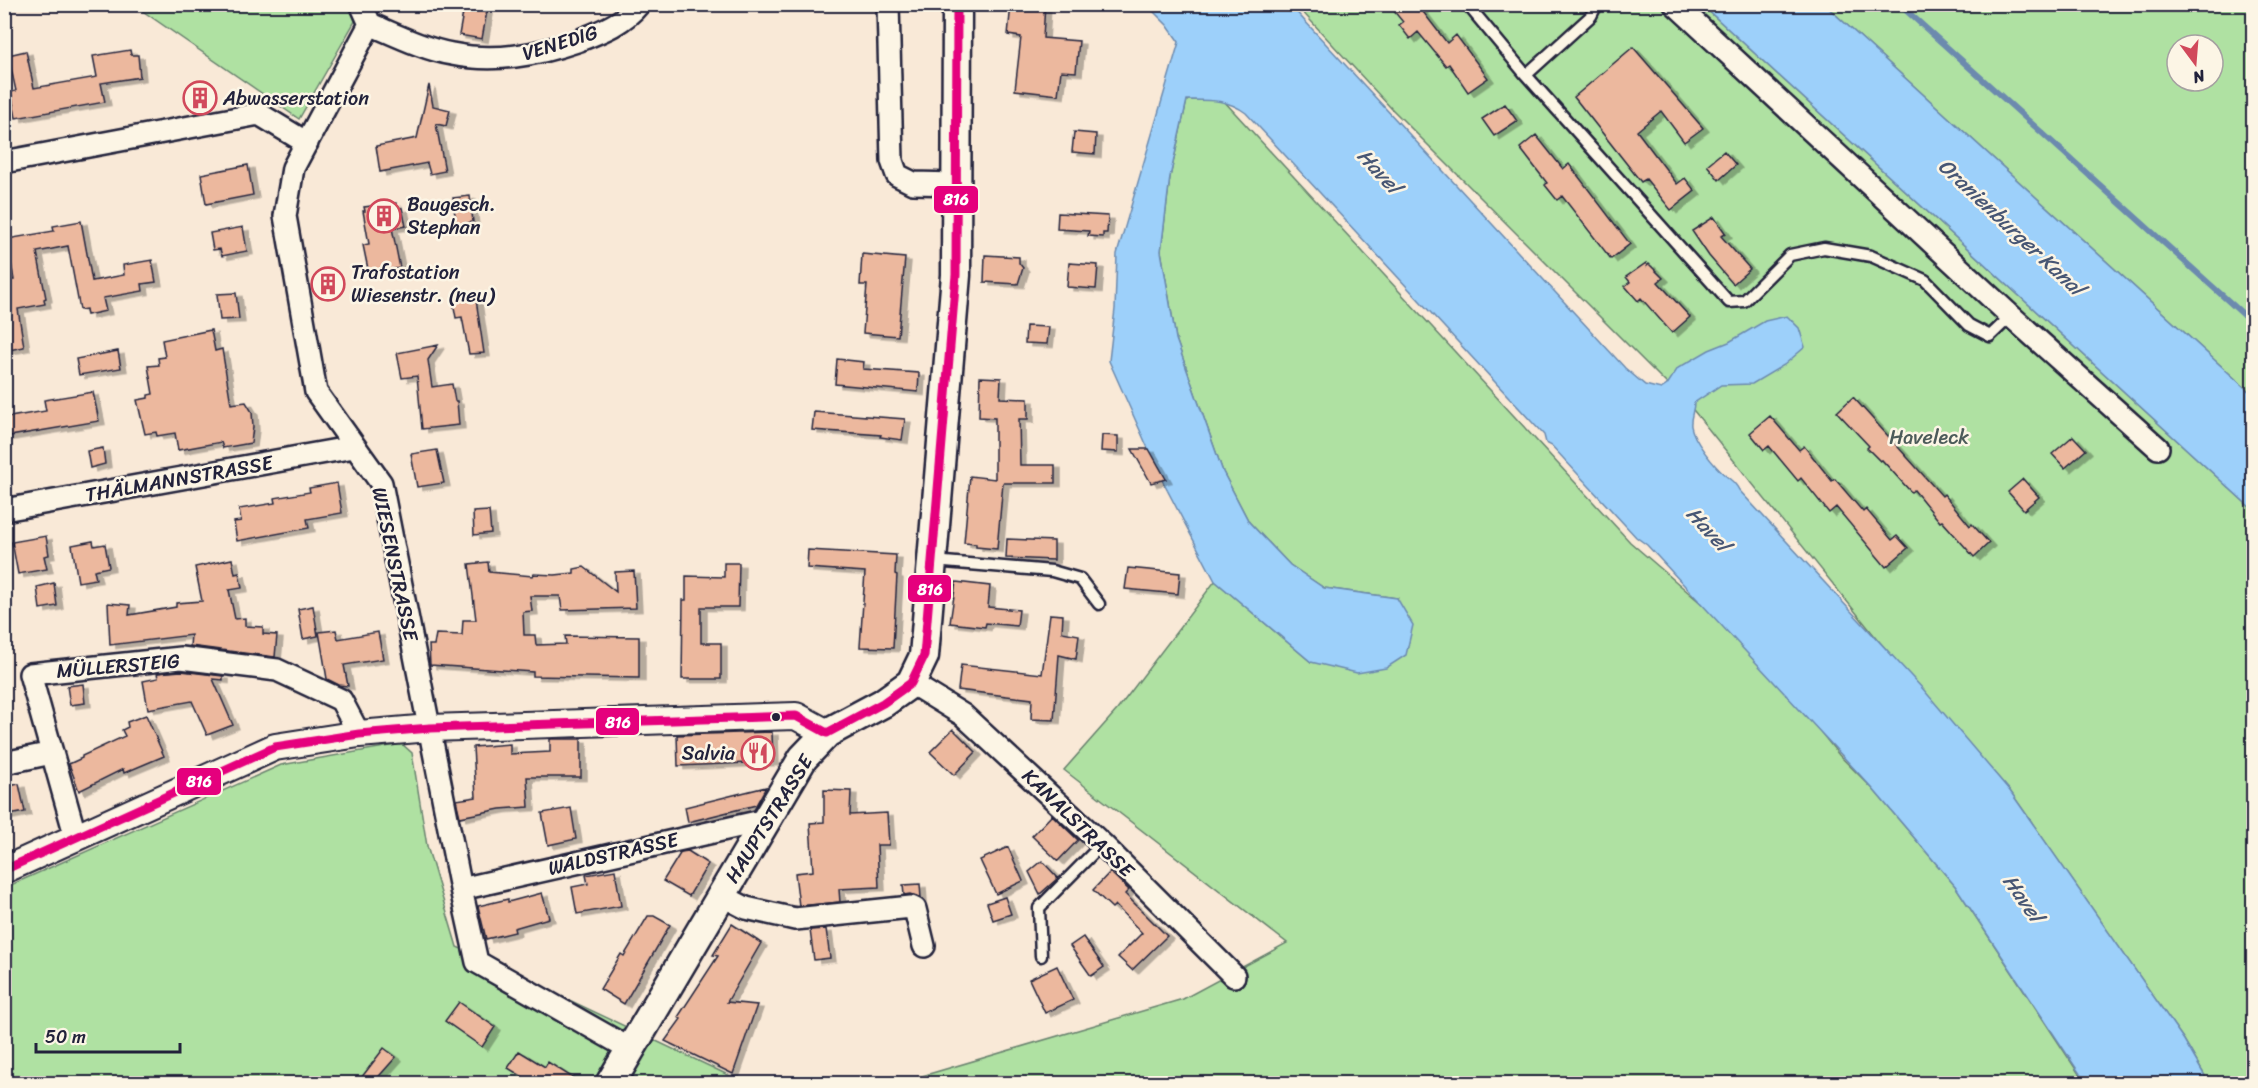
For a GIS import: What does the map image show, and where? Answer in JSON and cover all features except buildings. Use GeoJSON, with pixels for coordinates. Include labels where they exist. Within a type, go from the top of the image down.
{"type":"FeatureCollection","features":[{"type":"Feature","properties":{"kind":"main road","name":"HAUPTSTRASSE"},"geometry":{"type":"LineString","coordinates":[[610,1083],[803,758],[827,733],[884,703],[911,683],[924,656],[956,275],[957,4]]}},
{"type":"Feature","properties":{"kind":"street","name":"VENEDIG"},"geometry":{"type":"LineString","coordinates":[[293,168],[366,14],[414,42],[451,54],[513,58],[554,49],[604,31],[630,15],[639,4]]}},
{"type":"Feature","properties":{"kind":"street"},"geometry":{"type":"LineString","coordinates":[[888,4],[892,161],[897,176],[913,183],[957,184]]}},
{"type":"Feature","properties":{"kind":"street"},"geometry":{"type":"LineString","coordinates":[[1675,4],[2011,316],[2158,448]]}},
{"type":"Feature","properties":{"kind":"street"},"geometry":{"type":"LineString","coordinates":[[4,162],[260,114],[307,142]]}},
{"type":"Feature","properties":{"kind":"street","name":"WIESENSTRASSE"},"geometry":{"type":"LineString","coordinates":[[293,168],[285,216],[316,392],[381,483],[430,728]]}},
{"type":"Feature","properties":{"kind":"street","name":"THÄLMANNSTRASSE"},"geometry":{"type":"LineString","coordinates":[[4,510],[354,447]]}},
{"type":"Feature","properties":{"kind":"street","name":"MÜLLERSTEIG"},"geometry":{"type":"LineString","coordinates":[[52,753],[30,674],[181,658],[277,670],[341,700],[359,734]]}},
{"type":"Feature","properties":{"kind":"street","name":"KANALSTRASSE"},"geometry":{"type":"LineString","coordinates":[[911,683],[963,715],[1102,844],[1234,976]]}},
{"type":"Feature","properties":{"kind":"street"},"geometry":{"type":"LineString","coordinates":[[4,870],[275,747],[359,734],[430,728],[796,716],[827,733]]}},
{"type":"Feature","properties":{"kind":"street"},"geometry":{"type":"LineString","coordinates":[[430,728],[477,962],[630,1049]]}},
{"type":"Feature","properties":{"kind":"street"},"geometry":{"type":"LineString","coordinates":[[4,763],[52,753],[76,838]]}},
{"type":"Feature","properties":{"kind":"street","name":"WALDSTRASSE"},"geometry":{"type":"LineString","coordinates":[[461,889],[766,820]]}},
{"type":"Feature","properties":{"kind":"street"},"geometry":{"type":"LineString","coordinates":[[721,895],[746,908],[795,919],[910,907],[915,909],[924,946]]}},
{"type":"Feature","properties":{"kind":"lane"},"geometry":{"type":"LineString","coordinates":[[1467,4],[1526,75],[1729,302],[1744,301],[1790,255],[1824,248],[1871,256],[1925,280],[1969,324],[1990,336],[2011,316]]}},
{"type":"Feature","properties":{"kind":"lane"},"geometry":{"type":"LineString","coordinates":[[1526,75],[1591,16],[1597,4]]}},
{"type":"Feature","properties":{"kind":"lane"},"geometry":{"type":"LineString","coordinates":[[933,561],[1052,571],[1080,579],[1099,604]]}},
{"type":"Feature","properties":{"kind":"lane"},"geometry":{"type":"LineString","coordinates":[[1041,956],[1039,908],[1102,844]]}},
{"type":"Feature","properties":{"kind":"green space","name":"Haveleck"},"geometry":{"type":"Polygon","coordinates":[[[1300,4],[1702,5],[2253,510],[2253,1083],[2209,1083],[2184,1040],[2010,791],[1878,640],[1694,411],[1391,108],[1298,7],[1300,4]]]}},
{"type":"Feature","properties":{"kind":"green space"},"geometry":{"type":"Polygon","coordinates":[[[134,5],[349,5],[355,21],[299,119],[134,5]]]}},
{"type":"Feature","properties":{"kind":"green space"},"geometry":{"type":"Polygon","coordinates":[[[1825,5],[2253,5],[2253,395],[1825,5]]]}},
{"type":"Feature","properties":{"kind":"green space"},"geometry":{"type":"Polygon","coordinates":[[[1187,100],[1223,100],[1630,542],[1710,611],[1815,725],[1956,887],[2085,1083],[895,1084],[1183,999],[1287,943],[1064,770],[1117,710],[1215,581],[1311,662],[1397,598],[1324,588],[1290,565],[1249,522],[1223,472],[1176,339],[1161,251],[1170,177],[1187,100]]]}},
{"type":"Feature","properties":{"kind":"green space"},"geometry":{"type":"Polygon","coordinates":[[[402,744],[412,753],[427,846],[457,947],[745,1083],[5,1083],[4,888],[281,765],[402,744]]]}},
{"type":"Feature","properties":{"kind":"water","name":"Havel"},"geometry":{"type":"Polygon","coordinates":[[[1147,5],[1290,5],[1625,368],[1645,385],[1661,389],[1667,385],[1678,368],[1765,321],[1787,316],[1799,328],[1805,347],[1784,365],[1752,384],[1721,385],[1694,403],[1691,426],[1696,438],[1721,472],[1735,483],[1923,689],[2010,791],[2184,1040],[2209,1083],[2086,1083],[1956,887],[1872,788],[1647,545],[1636,537],[1552,446],[1546,443],[1544,435],[1246,113],[1225,103],[1211,100],[1187,100],[1170,177],[1161,251],[1176,339],[1223,472],[1249,522],[1290,565],[1324,588],[1397,598],[1413,625],[1406,655],[1386,668],[1357,673],[1311,662],[1215,581],[1163,482],[1109,361],[1115,309],[1117,254],[1179,42],[1167,25],[1147,5]]]}},
{"type":"Feature","properties":{"kind":"water","name":"Oranienburger Kanal"},"geometry":{"type":"Polygon","coordinates":[[[1702,5],[1825,5],[2253,395],[2253,510],[1702,5]]]}},
{"type":"Feature","properties":{"kind":"waterway"},"geometry":{"type":"LineString","coordinates":[[1899,4],[2254,324]]}},
{"type":"Feature","properties":{"kind":"transit line","name":"816"},"geometry":{"type":"LineString","coordinates":[[827,733],[883,703],[911,683],[924,656],[956,275],[957,4]]}},
{"type":"Feature","properties":{"kind":"transit line","name":"816"},"geometry":{"type":"LineString","coordinates":[[4,870],[275,747],[359,734],[430,728],[796,716],[827,733]]}},
{"type":"Feature","properties":{"kind":"place","name":"Abwasserstation"},"geometry":{"type":"Point","coordinates":[200,98]}},
{"type":"Feature","properties":{"kind":"place","name":"Baugesch. Stephan"},"geometry":{"type":"Point","coordinates":[384,216]}},
{"type":"Feature","properties":{"kind":"place","name":"Trafostation Wiesenstr. (neu)"},"geometry":{"type":"Point","coordinates":[328,284]}},
{"type":"Feature","properties":{"kind":"place","name":"Salvia"},"geometry":{"type":"Point","coordinates":[758,753]}}]}
